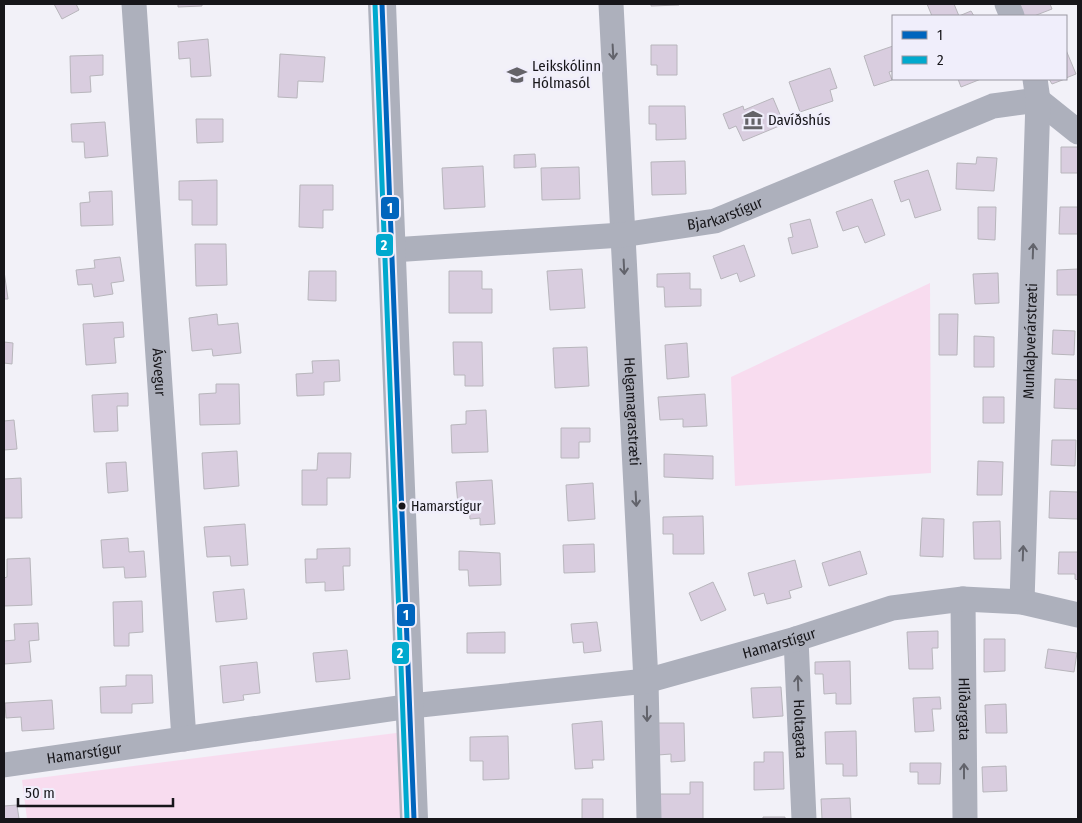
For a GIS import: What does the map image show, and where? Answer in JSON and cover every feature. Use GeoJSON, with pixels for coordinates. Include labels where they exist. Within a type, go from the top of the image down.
{"type":"FeatureCollection","features":[{"type":"Feature","properties":{"kind":"street","name":"Ásvegur"},"geometry":{"type":"LineString","coordinates":[[134,4],[184,739]]}},
{"type":"Feature","properties":{"kind":"street"},"geometry":{"type":"LineString","coordinates":[[382,4],[414,819]]}},
{"type":"Feature","properties":{"kind":"street","name":"Helgamagrastræti"},"geometry":{"type":"LineString","coordinates":[[611,4],[646,681],[649,819]]}},
{"type":"Feature","properties":{"kind":"street"},"geometry":{"type":"LineString","coordinates":[[1037,90],[1078,132]]}},
{"type":"Feature","properties":{"kind":"street","name":"Bjarkarstígur"},"geometry":{"type":"LineString","coordinates":[[392,250],[622,235],[715,221],[993,106],[1037,90]]}},
{"type":"Feature","properties":{"kind":"street","name":"Munkaþverárstræti"},"geometry":{"type":"LineString","coordinates":[[1022,602],[1037,90]]}},
{"type":"Feature","properties":{"kind":"street","name":"Hamarstígur"},"geometry":{"type":"LineString","coordinates":[[4,765],[411,706],[646,681],[796,639],[892,608],[963,599],[1022,602],[1078,615]]}},
{"type":"Feature","properties":{"kind":"street","name":"Hlíðargata"},"geometry":{"type":"LineString","coordinates":[[963,599],[965,819]]}},
{"type":"Feature","properties":{"kind":"street","name":"Holtagata"},"geometry":{"type":"LineString","coordinates":[[796,639],[804,819]]}},
{"type":"Feature","properties":{"kind":"shaded area"},"geometry":{"type":"Polygon","coordinates":[[[930,283],[931,473],[735,486],[731,377],[930,283]]]}},
{"type":"Feature","properties":{"kind":"shaded area"},"geometry":{"type":"Polygon","coordinates":[[[404,732],[405,819],[27,819],[22,780],[404,732]]]}},
{"type":"Feature","properties":{"kind":"building"},"geometry":{"type":"Polygon","coordinates":[[[54,4],[76,4],[79,10],[62,19],[54,4]]]}},
{"type":"Feature","properties":{"kind":"building"},"geometry":{"type":"Polygon","coordinates":[[[178,4],[202,4],[202,6],[178,7],[178,4]]]}},
{"type":"Feature","properties":{"kind":"building"},"geometry":{"type":"Polygon","coordinates":[[[651,4],[679,4],[679,5],[651,6],[651,4]]]}},
{"type":"Feature","properties":{"kind":"building"},"geometry":{"type":"Polygon","coordinates":[[[927,4],[954,4],[959,15],[932,15],[927,4]]]}},
{"type":"Feature","properties":{"kind":"building"},"geometry":{"type":"Polygon","coordinates":[[[1017,4],[1050,4],[1052,9],[1037,15],[1022,15],[1017,4]]]}},
{"type":"Feature","properties":{"kind":"building"},"geometry":{"type":"Polygon","coordinates":[[[971,11],[973,15],[961,15],[971,11]]]}},
{"type":"Feature","properties":{"kind":"building"},"geometry":{"type":"Polygon","coordinates":[[[208,39],[211,76],[191,77],[190,58],[179,59],[178,42],[208,39]]]}},
{"type":"Feature","properties":{"kind":"building"},"geometry":{"type":"Polygon","coordinates":[[[651,45],[677,45],[677,75],[657,75],[657,65],[651,65],[651,45]]]}},
{"type":"Feature","properties":{"kind":"building"},"geometry":{"type":"Polygon","coordinates":[[[892,46],[892,71],[889,72],[892,80],[874,86],[864,56],[892,46]]]}},
{"type":"Feature","properties":{"kind":"building"},"geometry":{"type":"Polygon","coordinates":[[[1067,52],[1076,74],[1067,78],[1067,52]]]}},
{"type":"Feature","properties":{"kind":"building"},"geometry":{"type":"Polygon","coordinates":[[[280,54],[325,57],[323,82],[298,81],[297,98],[278,97],[280,54]]]}},
{"type":"Feature","properties":{"kind":"building"},"geometry":{"type":"Polygon","coordinates":[[[103,55],[103,75],[90,76],[91,92],[71,93],[70,56],[103,55]]]}},
{"type":"Feature","properties":{"kind":"building"},"geometry":{"type":"Polygon","coordinates":[[[830,68],[837,88],[830,90],[833,101],[800,112],[789,82],[830,68]]]}},
{"type":"Feature","properties":{"kind":"building"},"geometry":{"type":"Polygon","coordinates":[[[958,80],[978,80],[961,87],[958,80]]]}},
{"type":"Feature","properties":{"kind":"building"},"geometry":{"type":"Polygon","coordinates":[[[1050,80],[1062,80],[1052,84],[1050,80]]]}},
{"type":"Feature","properties":{"kind":"building"},"geometry":{"type":"Polygon","coordinates":[[[773,98],[784,124],[743,141],[736,126],[729,129],[723,114],[743,106],[744,110],[773,98]]]}},
{"type":"Feature","properties":{"kind":"building"},"geometry":{"type":"Polygon","coordinates":[[[649,106],[685,106],[686,139],[656,140],[656,124],[649,124],[649,106]]]}},
{"type":"Feature","properties":{"kind":"building"},"geometry":{"type":"Polygon","coordinates":[[[196,119],[223,119],[223,142],[197,143],[196,119]]]}},
{"type":"Feature","properties":{"kind":"building"},"geometry":{"type":"Polygon","coordinates":[[[105,122],[108,156],[85,158],[84,142],[72,142],[71,124],[105,122]]]}},
{"type":"Feature","properties":{"kind":"building"},"geometry":{"type":"Polygon","coordinates":[[[1061,147],[1078,147],[1078,173],[1061,173],[1061,147]]]}},
{"type":"Feature","properties":{"kind":"building"},"geometry":{"type":"Polygon","coordinates":[[[535,154],[536,167],[514,168],[514,155],[535,154]]]}},
{"type":"Feature","properties":{"kind":"building"},"geometry":{"type":"Polygon","coordinates":[[[977,157],[997,158],[994,191],[956,189],[957,163],[976,164],[977,157]]]}},
{"type":"Feature","properties":{"kind":"building"},"geometry":{"type":"Polygon","coordinates":[[[685,161],[686,194],[652,195],[651,162],[685,161]]]}},
{"type":"Feature","properties":{"kind":"building"},"geometry":{"type":"Polygon","coordinates":[[[483,166],[485,207],[444,209],[442,168],[483,166]]]}},
{"type":"Feature","properties":{"kind":"building"},"geometry":{"type":"Polygon","coordinates":[[[579,167],[580,199],[542,200],[541,168],[579,167]]]}},
{"type":"Feature","properties":{"kind":"building"},"geometry":{"type":"Polygon","coordinates":[[[928,170],[941,210],[915,218],[909,199],[901,202],[894,181],[928,170]]]}},
{"type":"Feature","properties":{"kind":"building"},"geometry":{"type":"Polygon","coordinates":[[[217,180],[217,225],[192,225],[192,200],[179,200],[179,181],[217,180]]]}},
{"type":"Feature","properties":{"kind":"building"},"geometry":{"type":"Polygon","coordinates":[[[300,185],[333,185],[333,210],[323,210],[323,228],[299,227],[300,185]]]}},
{"type":"Feature","properties":{"kind":"building"},"geometry":{"type":"Polygon","coordinates":[[[112,191],[113,225],[81,226],[80,203],[90,202],[89,192],[112,191]]]}},
{"type":"Feature","properties":{"kind":"building"},"geometry":{"type":"Polygon","coordinates":[[[872,199],[885,235],[865,243],[858,226],[843,231],[836,212],[872,199]]]}},
{"type":"Feature","properties":{"kind":"building"},"geometry":{"type":"Polygon","coordinates":[[[978,207],[996,207],[995,240],[978,239],[978,207]]]}},
{"type":"Feature","properties":{"kind":"building"},"geometry":{"type":"Polygon","coordinates":[[[1060,207],[1078,207],[1078,234],[1059,234],[1060,207]]]}},
{"type":"Feature","properties":{"kind":"building"},"geometry":{"type":"Polygon","coordinates":[[[810,219],[818,247],[792,254],[788,238],[793,237],[790,224],[810,219]]]}},
{"type":"Feature","properties":{"kind":"building"},"geometry":{"type":"Polygon","coordinates":[[[195,244],[226,244],[227,285],[196,286],[195,244]]]}},
{"type":"Feature","properties":{"kind":"building"},"geometry":{"type":"Polygon","coordinates":[[[744,245],[755,276],[740,282],[737,273],[721,279],[713,256],[744,245]]]}},
{"type":"Feature","properties":{"kind":"building"},"geometry":{"type":"Polygon","coordinates":[[[120,257],[124,281],[111,283],[113,294],[94,297],[92,284],[78,285],[76,270],[95,268],[94,260],[120,257]]]}},
{"type":"Feature","properties":{"kind":"building"},"geometry":{"type":"Polygon","coordinates":[[[582,269],[585,308],[550,310],[547,271],[582,269]]]}},
{"type":"Feature","properties":{"kind":"building"},"geometry":{"type":"Polygon","coordinates":[[[1078,269],[1078,295],[1057,295],[1057,270],[1078,269]]]}},
{"type":"Feature","properties":{"kind":"building"},"geometry":{"type":"Polygon","coordinates":[[[4,271],[8,299],[4,299],[4,271]]]}},
{"type":"Feature","properties":{"kind":"building"},"geometry":{"type":"Polygon","coordinates":[[[309,271],[336,271],[336,301],[308,300],[309,271]]]}},
{"type":"Feature","properties":{"kind":"building"},"geometry":{"type":"Polygon","coordinates":[[[449,271],[482,271],[482,289],[492,289],[492,313],[449,313],[449,271]]]}},
{"type":"Feature","properties":{"kind":"building"},"geometry":{"type":"Polygon","coordinates":[[[690,273],[690,289],[701,289],[701,306],[665,307],[664,287],[657,287],[657,274],[690,273]]]}},
{"type":"Feature","properties":{"kind":"building"},"geometry":{"type":"Polygon","coordinates":[[[998,273],[999,303],[975,304],[973,274],[998,273]]]}},
{"type":"Feature","properties":{"kind":"building"},"geometry":{"type":"Polygon","coordinates":[[[217,314],[218,325],[238,323],[241,353],[213,356],[212,349],[192,351],[189,318],[217,314]]]}},
{"type":"Feature","properties":{"kind":"building"},"geometry":{"type":"Polygon","coordinates":[[[939,314],[958,314],[957,355],[939,355],[939,314]]]}},
{"type":"Feature","properties":{"kind":"building"},"geometry":{"type":"Polygon","coordinates":[[[123,322],[124,337],[114,338],[116,363],[86,365],[83,324],[123,322]]]}},
{"type":"Feature","properties":{"kind":"building"},"geometry":{"type":"Polygon","coordinates":[[[1053,330],[1075,331],[1074,355],[1052,354],[1053,330]]]}},
{"type":"Feature","properties":{"kind":"building"},"geometry":{"type":"Polygon","coordinates":[[[974,336],[994,337],[994,367],[974,367],[974,336]]]}},
{"type":"Feature","properties":{"kind":"building"},"geometry":{"type":"Polygon","coordinates":[[[4,342],[13,343],[12,364],[4,363],[4,342]]]}},
{"type":"Feature","properties":{"kind":"building"},"geometry":{"type":"Polygon","coordinates":[[[453,342],[482,342],[483,386],[465,386],[465,375],[454,375],[453,342]]]}},
{"type":"Feature","properties":{"kind":"building"},"geometry":{"type":"Polygon","coordinates":[[[687,343],[689,377],[667,379],[665,345],[687,343]]]}},
{"type":"Feature","properties":{"kind":"building"},"geometry":{"type":"Polygon","coordinates":[[[587,347],[589,386],[555,388],[553,348],[587,347]]]}},
{"type":"Feature","properties":{"kind":"building"},"geometry":{"type":"Polygon","coordinates":[[[339,360],[340,381],[324,382],[324,395],[297,396],[296,374],[313,373],[312,361],[339,360]]]}},
{"type":"Feature","properties":{"kind":"building"},"geometry":{"type":"Polygon","coordinates":[[[1055,379],[1078,380],[1078,409],[1054,408],[1055,379]]]}},
{"type":"Feature","properties":{"kind":"building"},"geometry":{"type":"Polygon","coordinates":[[[216,384],[239,384],[240,424],[200,425],[199,394],[216,393],[216,384]]]}},
{"type":"Feature","properties":{"kind":"building"},"geometry":{"type":"Polygon","coordinates":[[[128,393],[128,406],[117,406],[118,431],[94,432],[92,395],[128,393]]]}},
{"type":"Feature","properties":{"kind":"building"},"geometry":{"type":"Polygon","coordinates":[[[705,394],[707,426],[683,427],[683,419],[660,420],[658,397],[705,394]]]}},
{"type":"Feature","properties":{"kind":"building"},"geometry":{"type":"Polygon","coordinates":[[[983,397],[1004,397],[1004,423],[983,423],[983,397]]]}},
{"type":"Feature","properties":{"kind":"building"},"geometry":{"type":"Polygon","coordinates":[[[486,410],[488,452],[452,453],[451,425],[466,424],[466,411],[486,410]]]}},
{"type":"Feature","properties":{"kind":"building"},"geometry":{"type":"Polygon","coordinates":[[[14,420],[17,449],[4,450],[4,421],[14,420]]]}},
{"type":"Feature","properties":{"kind":"building"},"geometry":{"type":"Polygon","coordinates":[[[561,428],[590,428],[590,442],[579,442],[579,458],[561,458],[561,428]]]}},
{"type":"Feature","properties":{"kind":"building"},"geometry":{"type":"Polygon","coordinates":[[[1052,440],[1076,440],[1075,466],[1051,465],[1052,440]]]}},
{"type":"Feature","properties":{"kind":"building"},"geometry":{"type":"Polygon","coordinates":[[[237,451],[239,486],[204,489],[202,453],[237,451]]]}},
{"type":"Feature","properties":{"kind":"building"},"geometry":{"type":"Polygon","coordinates":[[[318,453],[351,453],[350,478],[327,478],[327,505],[302,505],[302,470],[317,470],[318,453]]]}},
{"type":"Feature","properties":{"kind":"building"},"geometry":{"type":"Polygon","coordinates":[[[664,454],[713,456],[713,479],[664,477],[664,454]]]}},
{"type":"Feature","properties":{"kind":"building"},"geometry":{"type":"Polygon","coordinates":[[[978,461],[1003,462],[1002,495],[977,495],[978,461]]]}},
{"type":"Feature","properties":{"kind":"building"},"geometry":{"type":"Polygon","coordinates":[[[126,462],[128,491],[108,493],[106,463],[126,462]]]}},
{"type":"Feature","properties":{"kind":"building"},"geometry":{"type":"Polygon","coordinates":[[[21,478],[22,518],[4,518],[4,479],[21,478]]]}},
{"type":"Feature","properties":{"kind":"building"},"geometry":{"type":"Polygon","coordinates":[[[492,480],[495,524],[480,525],[480,518],[470,519],[469,504],[458,505],[456,482],[492,480]]]}},
{"type":"Feature","properties":{"kind":"building"},"geometry":{"type":"Polygon","coordinates":[[[593,483],[595,519],[568,521],[566,485],[593,483]]]}},
{"type":"Feature","properties":{"kind":"building"},"geometry":{"type":"Polygon","coordinates":[[[1050,491],[1078,492],[1078,519],[1049,518],[1050,491]]]}},
{"type":"Feature","properties":{"kind":"building"},"geometry":{"type":"Polygon","coordinates":[[[703,516],[704,554],[673,554],[673,534],[663,534],[663,517],[703,516]]]}},
{"type":"Feature","properties":{"kind":"building"},"geometry":{"type":"Polygon","coordinates":[[[922,518],[944,519],[943,557],[920,556],[922,518]]]}},
{"type":"Feature","properties":{"kind":"building"},"geometry":{"type":"Polygon","coordinates":[[[1000,521],[1001,559],[974,559],[973,522],[1000,521]]]}},
{"type":"Feature","properties":{"kind":"building"},"geometry":{"type":"Polygon","coordinates":[[[245,524],[248,565],[231,566],[230,556],[207,557],[204,527],[245,524]]]}},
{"type":"Feature","properties":{"kind":"building"},"geometry":{"type":"Polygon","coordinates":[[[128,538],[129,552],[144,551],[146,577],[125,578],[124,567],[103,568],[101,540],[128,538]]]}},
{"type":"Feature","properties":{"kind":"building"},"geometry":{"type":"Polygon","coordinates":[[[594,544],[595,572],[564,573],[563,545],[594,544]]]}},
{"type":"Feature","properties":{"kind":"building"},"geometry":{"type":"Polygon","coordinates":[[[350,548],[350,566],[343,566],[344,590],[325,591],[325,582],[306,583],[305,559],[317,559],[317,549],[350,548]]]}},
{"type":"Feature","properties":{"kind":"building"},"geometry":{"type":"Polygon","coordinates":[[[459,551],[500,553],[501,585],[469,586],[468,570],[459,570],[459,551]]]}},
{"type":"Feature","properties":{"kind":"building"},"geometry":{"type":"Polygon","coordinates":[[[860,551],[867,574],[829,586],[822,563],[860,551]]]}},
{"type":"Feature","properties":{"kind":"building"},"geometry":{"type":"Polygon","coordinates":[[[1059,552],[1078,552],[1078,580],[1075,579],[1075,574],[1058,574],[1059,552]]]}},
{"type":"Feature","properties":{"kind":"building"},"geometry":{"type":"Polygon","coordinates":[[[30,558],[32,605],[4,606],[4,578],[7,577],[7,559],[30,558]]]}},
{"type":"Feature","properties":{"kind":"building"},"geometry":{"type":"Polygon","coordinates":[[[795,560],[802,587],[789,591],[791,598],[767,604],[764,593],[754,596],[748,573],[795,560]]]}},
{"type":"Feature","properties":{"kind":"building"},"geometry":{"type":"Polygon","coordinates":[[[713,582],[726,610],[701,621],[689,593],[713,582]]]}},
{"type":"Feature","properties":{"kind":"building"},"geometry":{"type":"Polygon","coordinates":[[[244,589],[247,619],[216,622],[213,592],[244,589]]]}},
{"type":"Feature","properties":{"kind":"building"},"geometry":{"type":"Polygon","coordinates":[[[142,601],[143,632],[129,633],[129,646],[114,646],[113,602],[142,601]]]}},
{"type":"Feature","properties":{"kind":"building"},"geometry":{"type":"Polygon","coordinates":[[[597,622],[601,651],[584,653],[583,642],[573,643],[571,624],[597,622]]]}},
{"type":"Feature","properties":{"kind":"building"},"geometry":{"type":"Polygon","coordinates":[[[38,623],[39,640],[29,641],[31,662],[4,664],[4,641],[15,640],[14,624],[38,623]]]}},
{"type":"Feature","properties":{"kind":"building"},"geometry":{"type":"Polygon","coordinates":[[[938,631],[938,648],[932,648],[933,669],[909,669],[907,632],[938,631]]]}},
{"type":"Feature","properties":{"kind":"building"},"geometry":{"type":"Polygon","coordinates":[[[505,632],[505,653],[467,653],[467,633],[505,632]]]}},
{"type":"Feature","properties":{"kind":"building"},"geometry":{"type":"Polygon","coordinates":[[[984,639],[1005,639],[1005,671],[984,672],[984,639]]]}},
{"type":"Feature","properties":{"kind":"building"},"geometry":{"type":"Polygon","coordinates":[[[1048,649],[1077,653],[1074,672],[1045,668],[1048,649]]]}},
{"type":"Feature","properties":{"kind":"building"},"geometry":{"type":"Polygon","coordinates":[[[347,650],[350,679],[316,682],[313,653],[347,650]]]}},
{"type":"Feature","properties":{"kind":"building"},"geometry":{"type":"Polygon","coordinates":[[[850,661],[851,704],[836,704],[836,693],[824,694],[823,674],[815,674],[815,662],[850,661]]]}},
{"type":"Feature","properties":{"kind":"building"},"geometry":{"type":"Polygon","coordinates":[[[257,662],[260,693],[243,695],[244,700],[223,703],[220,666],[257,662]]]}},
{"type":"Feature","properties":{"kind":"building"},"geometry":{"type":"Polygon","coordinates":[[[126,675],[152,675],[153,703],[132,704],[132,713],[101,713],[100,687],[126,686],[126,675]]]}},
{"type":"Feature","properties":{"kind":"building"},"geometry":{"type":"Polygon","coordinates":[[[781,687],[783,716],[753,718],[751,688],[781,687]]]}},
{"type":"Feature","properties":{"kind":"building"},"geometry":{"type":"Polygon","coordinates":[[[940,697],[941,709],[932,709],[934,731],[915,732],[913,698],[940,697]]]}},
{"type":"Feature","properties":{"kind":"building"},"geometry":{"type":"Polygon","coordinates":[[[52,700],[54,729],[22,731],[21,717],[6,718],[5,703],[52,700]]]}},
{"type":"Feature","properties":{"kind":"building"},"geometry":{"type":"Polygon","coordinates":[[[1006,704],[1007,733],[986,733],[985,705],[1006,704]]]}},
{"type":"Feature","properties":{"kind":"building"},"geometry":{"type":"Polygon","coordinates":[[[602,721],[604,760],[592,760],[593,768],[575,769],[572,724],[602,721]]]}},
{"type":"Feature","properties":{"kind":"building"},"geometry":{"type":"Polygon","coordinates":[[[658,723],[684,723],[685,761],[671,762],[671,754],[658,755],[658,723]]]}},
{"type":"Feature","properties":{"kind":"building"},"geometry":{"type":"Polygon","coordinates":[[[856,731],[857,776],[843,776],[843,764],[826,764],[825,732],[856,731]]]}},
{"type":"Feature","properties":{"kind":"building"},"geometry":{"type":"Polygon","coordinates":[[[508,736],[509,779],[483,780],[483,761],[470,761],[470,737],[508,736]]]}},
{"type":"Feature","properties":{"kind":"building"},"geometry":{"type":"Polygon","coordinates":[[[764,752],[783,752],[784,789],[754,790],[754,762],[764,762],[764,752]]]}},
{"type":"Feature","properties":{"kind":"building"},"geometry":{"type":"Polygon","coordinates":[[[910,763],[941,763],[940,784],[918,784],[918,772],[910,772],[910,763]]]}},
{"type":"Feature","properties":{"kind":"building"},"geometry":{"type":"Polygon","coordinates":[[[1006,766],[1007,791],[983,792],[982,767],[1006,766]]]}},
{"type":"Feature","properties":{"kind":"building"},"geometry":{"type":"Polygon","coordinates":[[[690,782],[703,782],[703,819],[659,819],[659,794],[690,794],[690,782]]]}},
{"type":"Feature","properties":{"kind":"building"},"geometry":{"type":"Polygon","coordinates":[[[850,798],[851,819],[822,819],[821,799],[850,798]]]}},
{"type":"Feature","properties":{"kind":"building"},"geometry":{"type":"Polygon","coordinates":[[[582,799],[603,799],[603,819],[582,819],[582,799]]]}},
{"type":"Feature","properties":{"kind":"building"},"geometry":{"type":"Polygon","coordinates":[[[17,805],[19,819],[4,819],[4,806],[17,805]]]}},
{"type":"Feature","properties":{"kind":"building"},"geometry":{"type":"Polygon","coordinates":[[[763,817],[785,817],[785,819],[763,819],[763,817]]]}},
{"type":"Feature","properties":{"kind":"transit line","name":"2"},"geometry":{"type":"LineString","coordinates":[[375,4],[407,819]]}},
{"type":"Feature","properties":{"kind":"transit line","name":"1"},"geometry":{"type":"LineString","coordinates":[[382,4],[414,819]]}},
{"type":"Feature","properties":{"kind":"place","name":"Leikskólinn Hólmasól"},"geometry":{"type":"Point","coordinates":[517,75]}},
{"type":"Feature","properties":{"kind":"place","name":"Davíðshús"},"geometry":{"type":"Point","coordinates":[753,120]}},
{"type":"Feature","properties":{"kind":"place","name":"Hamarstígur"},"geometry":{"type":"Point","coordinates":[402,506]}}]}
